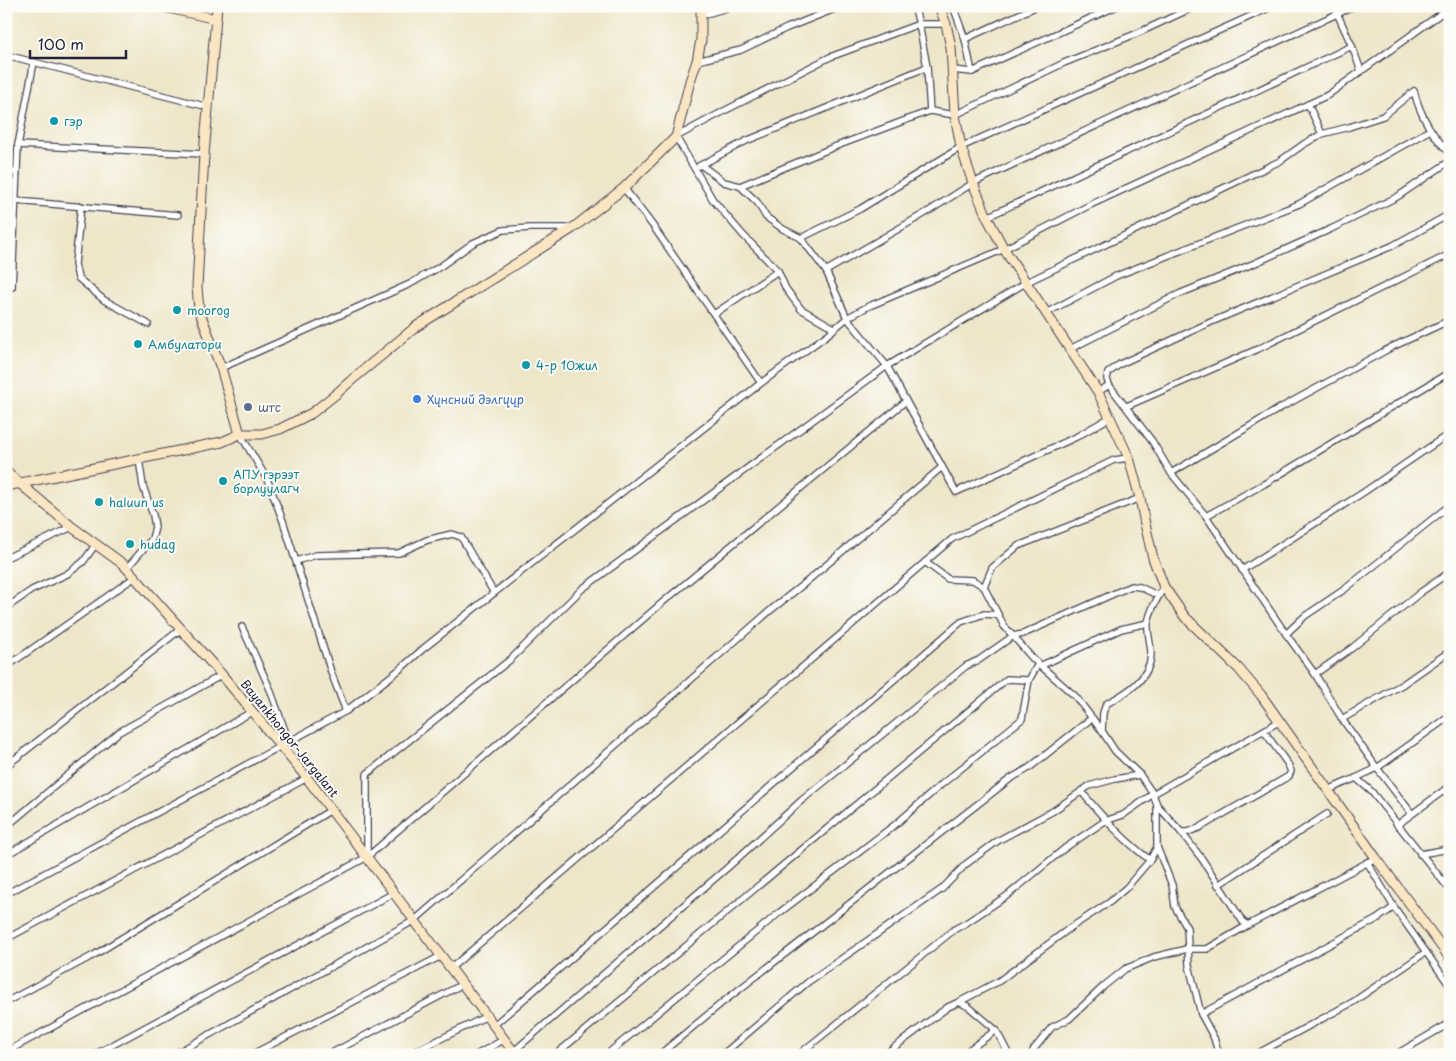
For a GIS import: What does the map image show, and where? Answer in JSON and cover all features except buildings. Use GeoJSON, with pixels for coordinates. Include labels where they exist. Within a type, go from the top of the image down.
{"type":"FeatureCollection","features":[{"type":"Feature","properties":{"kind":"street"},"geometry":{"type":"LineString","coordinates":[[160,6],[216,19]]}},
{"type":"Feature","properties":{"kind":"street"},"geometry":{"type":"LineString","coordinates":[[217,6],[204,154],[197,287],[199,310],[221,368],[240,434],[268,479],[332,675],[346,711]]}},
{"type":"Feature","properties":{"kind":"street"},"geometry":{"type":"LineString","coordinates":[[734,6],[702,10],[701,40],[697,61],[676,137],[713,200],[743,235],[778,271],[786,289],[801,309],[834,328]]}},
{"type":"Feature","properties":{"kind":"street"},"geometry":{"type":"LineString","coordinates":[[697,61],[741,50],[787,28],[842,6]]}},
{"type":"Feature","properties":{"kind":"street"},"geometry":{"type":"LineString","coordinates":[[914,6],[927,67],[930,111]]}},
{"type":"Feature","properties":{"kind":"street"},"geometry":{"type":"LineString","coordinates":[[939,6],[946,24],[951,47],[955,115],[973,183],[987,217],[1004,249],[1098,392],[1111,417],[1129,458],[1161,592],[1185,618],[1239,669],[1261,695],[1376,858],[1450,958]]}},
{"type":"Feature","properties":{"kind":"street"},"geometry":{"type":"LineString","coordinates":[[953,6],[966,39],[972,72]]}},
{"type":"Feature","properties":{"kind":"street"},"geometry":{"type":"LineString","coordinates":[[966,39],[1037,6]]}},
{"type":"Feature","properties":{"kind":"street"},"geometry":{"type":"LineString","coordinates":[[952,70],[972,72],[1117,6]]}},
{"type":"Feature","properties":{"kind":"street"},"geometry":{"type":"LineString","coordinates":[[740,186],[834,147],[930,111],[955,115],[1064,62],[1138,33],[1196,6]]}},
{"type":"Feature","properties":{"kind":"street"},"geometry":{"type":"LineString","coordinates":[[801,238],[860,209],[962,147],[1273,6]]}},
{"type":"Feature","properties":{"kind":"street"},"geometry":{"type":"LineString","coordinates":[[826,271],[973,183],[1354,6]]}},
{"type":"Feature","properties":{"kind":"street"},"geometry":{"type":"LineString","coordinates":[[6,894],[346,711],[761,383],[827,335],[846,318],[867,306],[1004,249],[1090,205],[1328,94],[1450,7]]}},
{"type":"Feature","properties":{"kind":"street"},"geometry":{"type":"LineString","coordinates":[[1337,13],[1361,71]]}},
{"type":"Feature","properties":{"kind":"street"},"geometry":{"type":"LineString","coordinates":[[6,486],[222,442],[240,434],[262,434],[280,429],[312,413],[417,326],[573,228],[624,188],[676,137],[830,57],[919,24],[946,24]]}},
{"type":"Feature","properties":{"kind":"street"},"geometry":{"type":"LineString","coordinates":[[987,217],[1352,46]]}},
{"type":"Feature","properties":{"kind":"street"},"geometry":{"type":"LineString","coordinates":[[6,55],[208,107]]}},
{"type":"Feature","properties":{"kind":"street"},"geometry":{"type":"LineString","coordinates":[[12,287],[18,145],[34,62]]}},
{"type":"Feature","properties":{"kind":"street"},"geometry":{"type":"LineString","coordinates":[[695,169],[746,141],[927,67]]}},
{"type":"Feature","properties":{"kind":"street"},"geometry":{"type":"LineString","coordinates":[[367,857],[367,774],[511,659],[582,589],[886,366],[1026,282],[1280,160],[1322,134],[1383,116],[1414,91],[1418,109],[1430,130],[1450,153]]}},
{"type":"Feature","properties":{"kind":"street"},"geometry":{"type":"LineString","coordinates":[[1308,104],[1322,134]]}},
{"type":"Feature","properties":{"kind":"street"},"geometry":{"type":"LineString","coordinates":[[1046,313],[1116,276],[1299,204],[1430,130]]}},
{"type":"Feature","properties":{"kind":"street"},"geometry":{"type":"LineString","coordinates":[[18,145],[204,154]]}},
{"type":"Feature","properties":{"kind":"street"},"geometry":{"type":"LineString","coordinates":[[1070,349],[1179,294],[1256,263],[1397,197],[1450,161]]}},
{"type":"Feature","properties":{"kind":"street"},"geometry":{"type":"LineString","coordinates":[[702,165],[724,182],[740,186],[757,202],[766,217],[783,229],[801,238],[826,271],[846,318],[886,366],[956,492],[1076,437],[1111,417]]}},
{"type":"Feature","properties":{"kind":"street"},"geometry":{"type":"LineString","coordinates":[[6,172],[17,172]]}},
{"type":"Feature","properties":{"kind":"street"},"geometry":{"type":"LineString","coordinates":[[624,188],[654,226],[761,383]]}},
{"type":"Feature","properties":{"kind":"street"},"geometry":{"type":"LineString","coordinates":[[16,201],[178,215]]}},
{"type":"Feature","properties":{"kind":"street"},"geometry":{"type":"LineString","coordinates":[[81,206],[74,264],[78,278],[104,300],[148,324]]}},
{"type":"Feature","properties":{"kind":"street"},"geometry":{"type":"LineString","coordinates":[[1412,814],[1342,719],[1315,674],[1206,516],[1171,472],[1152,441],[1107,379],[1108,373],[1120,364],[1212,322],[1392,246],[1450,214]]}},
{"type":"Feature","properties":{"kind":"street"},"geometry":{"type":"LineString","coordinates":[[221,368],[410,284],[441,266],[473,243],[502,230],[573,228]]}},
{"type":"Feature","properties":{"kind":"street"},"geometry":{"type":"LineString","coordinates":[[1127,406],[1258,349],[1450,254]]}},
{"type":"Feature","properties":{"kind":"street"},"geometry":{"type":"LineString","coordinates":[[714,314],[778,271]]}},
{"type":"Feature","properties":{"kind":"street"},"geometry":{"type":"LineString","coordinates":[[1171,472],[1282,407],[1392,347],[1450,320]]}},
{"type":"Feature","properties":{"kind":"street"},"geometry":{"type":"LineString","coordinates":[[1206,516],[1264,484],[1450,372]]}},
{"type":"Feature","properties":{"kind":"street"},"geometry":{"type":"LineString","coordinates":[[1098,392],[1109,384]]}},
{"type":"Feature","properties":{"kind":"street"},"geometry":{"type":"LineString","coordinates":[[6,1052],[367,857],[671,596],[906,401]]}},
{"type":"Feature","properties":{"kind":"street"},"geometry":{"type":"LineString","coordinates":[[1242,570],[1364,492],[1450,433]]}},
{"type":"Feature","properties":{"kind":"street"},"geometry":{"type":"LineString","coordinates":[[451,968],[952,539],[1114,460],[1129,458]]}},
{"type":"Feature","properties":{"kind":"street"},"geometry":{"type":"LineString","coordinates":[[127,568],[152,539],[155,527],[154,515],[142,486],[139,459]]}},
{"type":"Feature","properties":{"kind":"street"},"geometry":{"type":"LineString","coordinates":[[173,1055],[414,920],[772,609],[942,467]]}},
{"type":"Feature","properties":{"kind":"street","name":"Bayankhongor-Jargalant"},"geometry":{"type":"LineString","coordinates":[[6,472],[72,527],[127,568],[181,628],[253,711],[280,747],[307,778],[515,1053]]}},
{"type":"Feature","properties":{"kind":"street"},"geometry":{"type":"LineString","coordinates":[[984,587],[992,568],[1018,546],[1140,498]]}},
{"type":"Feature","properties":{"kind":"street"},"geometry":{"type":"LineString","coordinates":[[1286,634],[1305,616],[1344,589],[1450,505]]}},
{"type":"Feature","properties":{"kind":"street"},"geometry":{"type":"LineString","coordinates":[[6,558],[72,527]]}},
{"type":"Feature","properties":{"kind":"street"},"geometry":{"type":"LineString","coordinates":[[296,561],[316,555],[399,553],[427,540],[452,534],[461,537],[494,593]]}},
{"type":"Feature","properties":{"kind":"street"},"geometry":{"type":"LineString","coordinates":[[6,608],[32,590],[67,574],[82,562],[96,544]]}},
{"type":"Feature","properties":{"kind":"street"},"geometry":{"type":"LineString","coordinates":[[925,562],[948,579],[973,580],[984,587],[1004,626],[1039,665],[1075,696],[1115,750],[1140,775],[1154,794],[1157,847],[1172,885],[1175,908],[1187,928],[1189,965],[1201,1014],[1214,1038],[1219,1055]]}},
{"type":"Feature","properties":{"kind":"street"},"geometry":{"type":"LineString","coordinates":[[1315,674],[1352,648],[1421,592],[1450,572]]}},
{"type":"Feature","properties":{"kind":"street"},"geometry":{"type":"LineString","coordinates":[[6,667],[134,577]]}},
{"type":"Feature","properties":{"kind":"street"},"geometry":{"type":"LineString","coordinates":[[515,1053],[802,800],[966,666],[979,660],[1013,636],[1023,634],[1131,586],[1161,592]]}},
{"type":"Feature","properties":{"kind":"street"},"geometry":{"type":"LineString","coordinates":[[1102,731],[1103,713],[1106,704],[1125,694],[1144,677],[1151,656],[1148,624],[1153,605],[1161,592]]}},
{"type":"Feature","properties":{"kind":"street"},"geometry":{"type":"LineString","coordinates":[[494,1025],[962,622],[984,614],[998,616]]}},
{"type":"Feature","properties":{"kind":"street"},"geometry":{"type":"LineString","coordinates":[[606,1055],[779,912],[896,824],[1022,719],[1029,680],[1039,665],[1121,629],[1148,624]]}},
{"type":"Feature","properties":{"kind":"street"},"geometry":{"type":"LineString","coordinates":[[242,627],[273,697],[289,742]]}},
{"type":"Feature","properties":{"kind":"street"},"geometry":{"type":"LineString","coordinates":[[6,766],[181,628]]}},
{"type":"Feature","properties":{"kind":"street"},"geometry":{"type":"LineString","coordinates":[[1342,719],[1403,684],[1450,651]]}},
{"type":"Feature","properties":{"kind":"street"},"geometry":{"type":"LineString","coordinates":[[6,827],[119,732],[222,675]]}},
{"type":"Feature","properties":{"kind":"street"},"geometry":{"type":"LineString","coordinates":[[555,1055],[1007,679],[1029,680]]}},
{"type":"Feature","properties":{"kind":"street"},"geometry":{"type":"LineString","coordinates":[[6,855],[253,711]]}},
{"type":"Feature","properties":{"kind":"street"},"geometry":{"type":"LineString","coordinates":[[1328,790],[1377,768],[1450,716]]}},
{"type":"Feature","properties":{"kind":"street"},"geometry":{"type":"LineString","coordinates":[[659,1055],[723,1002],[1010,779],[1029,768],[1092,718]]}},
{"type":"Feature","properties":{"kind":"street"},"geometry":{"type":"LineString","coordinates":[[798,1055],[955,929],[1008,895],[1065,848],[1106,821],[1123,815],[1154,794],[1280,721]]}},
{"type":"Feature","properties":{"kind":"street"},"geometry":{"type":"LineString","coordinates":[[1181,832],[1188,832],[1199,828],[1289,776],[1291,771],[1264,731]]}},
{"type":"Feature","properties":{"kind":"street"},"geometry":{"type":"LineString","coordinates":[[722,1055],[808,982],[942,889],[966,864],[999,840],[1053,811],[1090,786],[1140,775]]}},
{"type":"Feature","properties":{"kind":"street"},"geometry":{"type":"LineString","coordinates":[[6,939],[307,778]]}},
{"type":"Feature","properties":{"kind":"street"},"geometry":{"type":"LineString","coordinates":[[1356,778],[1371,791],[1449,889]]}},
{"type":"Feature","properties":{"kind":"street"},"geometry":{"type":"LineString","coordinates":[[1398,825],[1450,786]]}},
{"type":"Feature","properties":{"kind":"street"},"geometry":{"type":"LineString","coordinates":[[1081,791],[1106,821],[1129,844],[1150,860]]}},
{"type":"Feature","properties":{"kind":"street"},"geometry":{"type":"LineString","coordinates":[[1156,805],[1181,832],[1243,922],[1248,925]]}},
{"type":"Feature","properties":{"kind":"street"},"geometry":{"type":"LineString","coordinates":[[6,1002],[94,955],[332,810]]}},
{"type":"Feature","properties":{"kind":"street"},"geometry":{"type":"LineString","coordinates":[[1218,884],[1328,814]]}},
{"type":"Feature","properties":{"kind":"street"},"geometry":{"type":"LineString","coordinates":[[884,1055],[948,1007],[999,981],[1070,928],[1110,902],[1150,860],[1157,847]]}},
{"type":"Feature","properties":{"kind":"street"},"geometry":{"type":"LineString","coordinates":[[1420,854],[1450,847]]}},
{"type":"Feature","properties":{"kind":"street"},"geometry":{"type":"LineString","coordinates":[[1031,1055],[1052,1028],[1069,1019],[1125,969],[1154,957],[1187,950],[1207,949],[1248,925],[1376,858]]}},
{"type":"Feature","properties":{"kind":"street"},"geometry":{"type":"LineString","coordinates":[[1367,862],[1394,907],[1450,986]]}},
{"type":"Feature","properties":{"kind":"street"},"geometry":{"type":"LineString","coordinates":[[94,1055],[394,893]]}},
{"type":"Feature","properties":{"kind":"street"},"geometry":{"type":"LineString","coordinates":[[1201,1014],[1368,924],[1394,907]]}},
{"type":"Feature","properties":{"kind":"street"},"geometry":{"type":"LineString","coordinates":[[1255,1055],[1354,1002],[1426,952]]}},
{"type":"Feature","properties":{"kind":"street"},"geometry":{"type":"LineString","coordinates":[[250,1055],[441,956]]}},
{"type":"Feature","properties":{"kind":"street"},"geometry":{"type":"LineString","coordinates":[[328,1055],[463,984]]}},
{"type":"Feature","properties":{"kind":"street"},"geometry":{"type":"LineString","coordinates":[[959,1002],[969,1007],[996,1030],[1008,1055]]}},
{"type":"Feature","properties":{"kind":"street"},"geometry":{"type":"LineString","coordinates":[[408,1055],[487,1016]]}},
{"type":"Feature","properties":{"kind":"street"},"geometry":{"type":"LineString","coordinates":[[1395,1055],[1450,1023]]}},
{"type":"Feature","properties":{"kind":"street"},"geometry":{"type":"LineString","coordinates":[[962,1055],[996,1030]]}},
{"type":"Feature","properties":{"kind":"street"},"geometry":{"type":"LineString","coordinates":[[476,1055],[505,1039]]}},
{"type":"Feature","properties":{"kind":"place","name":"гэр"},"geometry":{"type":"Point","coordinates":[54,121]}},
{"type":"Feature","properties":{"kind":"place","name":"moorog"},"geometry":{"type":"Point","coordinates":[177,310]}},
{"type":"Feature","properties":{"kind":"place","name":"Амбулатори"},"geometry":{"type":"Point","coordinates":[138,344]}},
{"type":"Feature","properties":{"kind":"place","name":"4-р 10жил"},"geometry":{"type":"Point","coordinates":[526,365]}},
{"type":"Feature","properties":{"kind":"place","name":"Хүнсний дэлгүүр"},"geometry":{"type":"Point","coordinates":[417,399]}},
{"type":"Feature","properties":{"kind":"place","name":"штс"},"geometry":{"type":"Point","coordinates":[248,407]}},
{"type":"Feature","properties":{"kind":"place","name":"АПУ гэрээт борлуулагч"},"geometry":{"type":"Point","coordinates":[223,481]}},
{"type":"Feature","properties":{"kind":"place","name":"haluun us"},"geometry":{"type":"Point","coordinates":[99,502]}},
{"type":"Feature","properties":{"kind":"place","name":"hudag"},"geometry":{"type":"Point","coordinates":[130,544]}}]}
